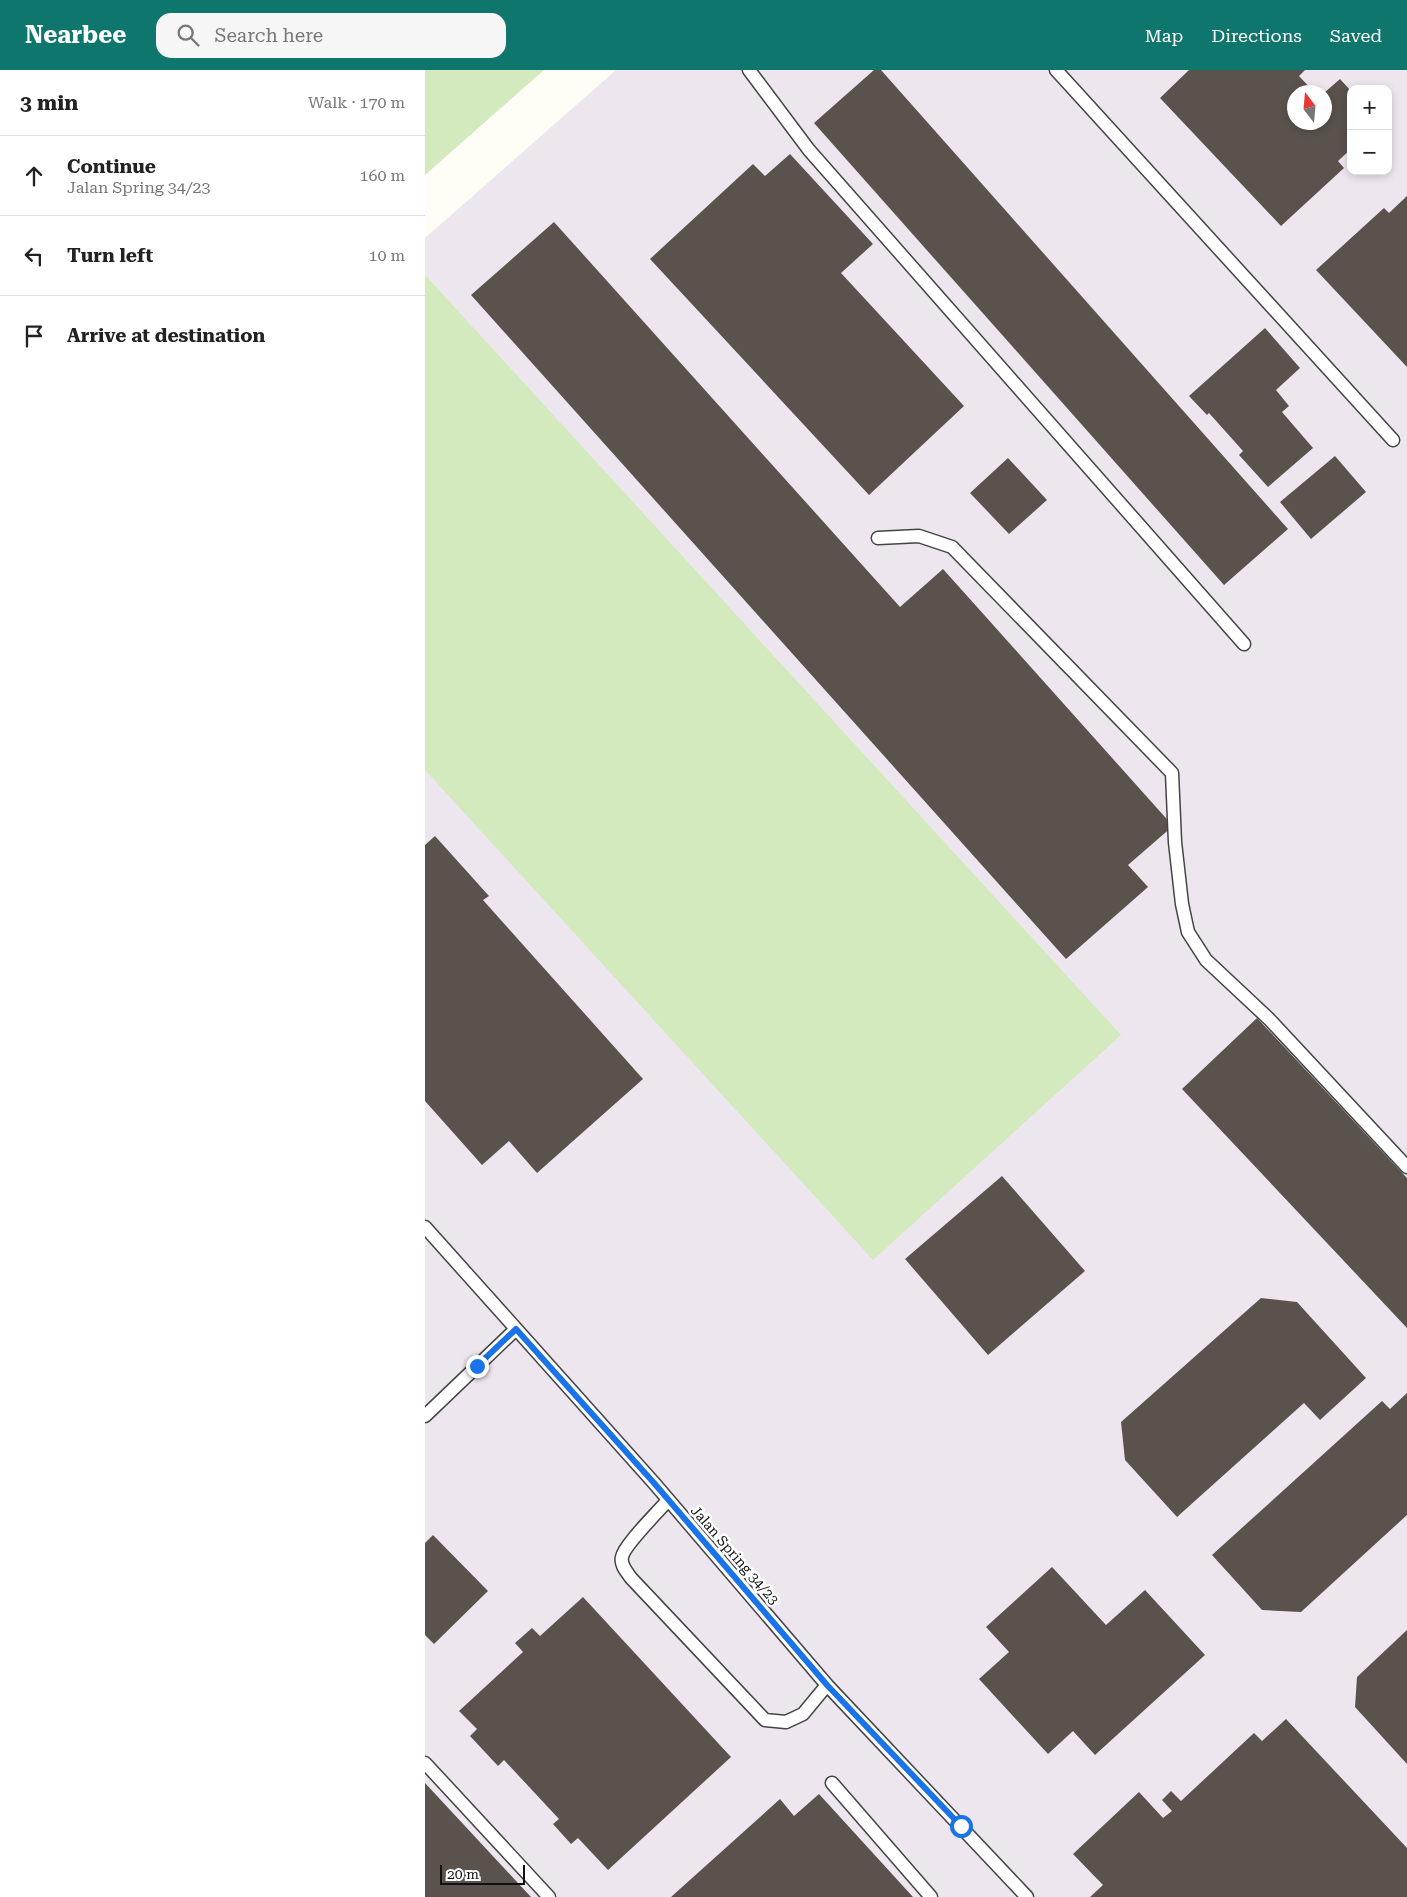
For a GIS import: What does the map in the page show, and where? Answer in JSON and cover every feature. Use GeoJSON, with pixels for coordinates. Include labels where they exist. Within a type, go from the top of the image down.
{"type":"FeatureCollection","features":[{"type":"Feature","properties":{"kind":"lane"},"geometry":{"type":"LineString","coordinates":[[749,70],[809,150],[1244,644]]}},
{"type":"Feature","properties":{"kind":"lane"},"geometry":{"type":"LineString","coordinates":[[1056,70],[1393,440]]}},
{"type":"Feature","properties":{"kind":"lane"},"geometry":{"type":"LineString","coordinates":[[878,538],[919,536],[952,547],[1172,773],[1175,842],[1182,904],[1188,932],[1206,960],[1269,1019],[1407,1167]]}},
{"type":"Feature","properties":{"kind":"lane","name":"Jalan Spring 34/23"},"geometry":{"type":"LineString","coordinates":[[425,1227],[668,1500],[827,1685],[1027,1897]]}},
{"type":"Feature","properties":{"kind":"lane"},"geometry":{"type":"LineString","coordinates":[[425,1416],[516,1329]]}},
{"type":"Feature","properties":{"kind":"lane"},"geometry":{"type":"LineString","coordinates":[[668,1500],[626,1547],[621,1558],[623,1568],[631,1578],[765,1720],[786,1722],[803,1714],[827,1685]]}},
{"type":"Feature","properties":{"kind":"lane"},"geometry":{"type":"LineString","coordinates":[[425,1763],[549,1897]]}},
{"type":"Feature","properties":{"kind":"lane"},"geometry":{"type":"LineString","coordinates":[[832,1783],[931,1897]]}},
{"type":"Feature","properties":{"kind":"shaded area"},"geometry":{"type":"Polygon","coordinates":[[[616,70],[1407,70],[1407,1897],[425,1897],[425,238],[616,70]]]}},
{"type":"Feature","properties":{"kind":"green space"},"geometry":{"type":"Polygon","coordinates":[[[425,70],[544,70],[425,175],[425,70]]]}},
{"type":"Feature","properties":{"kind":"green space"},"geometry":{"type":"Polygon","coordinates":[[[426,276],[1121,1035],[873,1260],[425,770],[426,276]]]}},
{"type":"Feature","properties":{"kind":"building"},"geometry":{"type":"Polygon","coordinates":[[[874,70],[881,70],[1288,529],[1224,585],[814,123],[874,70]]]}},
{"type":"Feature","properties":{"kind":"building"},"geometry":{"type":"Polygon","coordinates":[[[1189,70],[1305,70],[1299,76],[1307,85],[1287,85],[1287,130],[1332,130],[1332,86],[1340,79],[1347,87],[1347,153],[1338,161],[1344,168],[1281,226],[1160,98],[1189,70]]]}},
{"type":"Feature","properties":{"kind":"building"},"geometry":{"type":"Polygon","coordinates":[[[790,154],[873,244],[841,273],[964,406],[869,495],[650,259],[753,164],[765,176],[790,154]]]}},
{"type":"Feature","properties":{"kind":"building"},"geometry":{"type":"Polygon","coordinates":[[[1407,196],[1407,367],[1316,270],[1384,208],[1389,213],[1407,196]]]}},
{"type":"Feature","properties":{"kind":"building"},"geometry":{"type":"Polygon","coordinates":[[[554,222],[900,607],[943,569],[1173,826],[1128,865],[1148,887],[1066,959],[471,295],[554,222]]]}},
{"type":"Feature","properties":{"kind":"building"},"geometry":{"type":"Polygon","coordinates":[[[1265,328],[1300,368],[1276,390],[1289,406],[1282,412],[1313,448],[1268,487],[1239,455],[1243,451],[1209,413],[1207,415],[1189,396],[1265,328]]]}},
{"type":"Feature","properties":{"kind":"building"},"geometry":{"type":"Polygon","coordinates":[[[1335,456],[1366,492],[1311,539],[1280,502],[1335,456]]]}},
{"type":"Feature","properties":{"kind":"building"},"geometry":{"type":"Polygon","coordinates":[[[1008,458],[1047,500],[1009,534],[970,493],[1008,458]]]}},
{"type":"Feature","properties":{"kind":"building"},"geometry":{"type":"Polygon","coordinates":[[[435,836],[489,896],[483,900],[643,1079],[537,1173],[509,1141],[482,1165],[425,1101],[425,845],[435,836]]]}},
{"type":"Feature","properties":{"kind":"building"},"geometry":{"type":"Polygon","coordinates":[[[1257,1018],[1407,1178],[1407,1328],[1182,1089],[1257,1018]]]}},
{"type":"Feature","properties":{"kind":"building"},"geometry":{"type":"Polygon","coordinates":[[[1002,1176],[1085,1271],[988,1355],[905,1259],[1002,1176]]]}},
{"type":"Feature","properties":{"kind":"building"},"geometry":{"type":"Polygon","coordinates":[[[1261,1298],[1297,1302],[1366,1378],[1320,1420],[1304,1403],[1177,1517],[1125,1460],[1121,1422],[1261,1298]]]}},
{"type":"Feature","properties":{"kind":"building"},"geometry":{"type":"Polygon","coordinates":[[[1407,1393],[1407,1515],[1301,1612],[1262,1610],[1212,1555],[1382,1401],[1390,1409],[1407,1393]]]}},
{"type":"Feature","properties":{"kind":"building"},"geometry":{"type":"Polygon","coordinates":[[[433,1535],[488,1591],[434,1644],[425,1635],[425,1543],[433,1535]]]}},
{"type":"Feature","properties":{"kind":"building"},"geometry":{"type":"Polygon","coordinates":[[[1052,1567],[1106,1625],[1145,1590],[1205,1655],[1095,1755],[1073,1731],[1048,1754],[979,1679],[1009,1652],[986,1627],[1052,1567]]]}},
{"type":"Feature","properties":{"kind":"building"},"geometry":{"type":"Polygon","coordinates":[[[583,1597],[731,1757],[608,1870],[578,1838],[571,1844],[553,1824],[559,1819],[504,1760],[498,1766],[470,1736],[477,1729],[459,1711],[523,1652],[515,1643],[532,1628],[540,1636],[583,1597]]]}},
{"type":"Feature","properties":{"kind":"building"},"geometry":{"type":"Polygon","coordinates":[[[1407,1630],[1407,1764],[1355,1707],[1357,1677],[1407,1630]]]}},
{"type":"Feature","properties":{"kind":"building"},"geometry":{"type":"Polygon","coordinates":[[[1286,1719],[1407,1848],[1407,1897],[1090,1897],[1103,1885],[1073,1854],[1139,1792],[1163,1818],[1172,1811],[1162,1800],[1171,1791],[1181,1801],[1254,1733],[1262,1741],[1286,1719]]]}},
{"type":"Feature","properties":{"kind":"building"},"geometry":{"type":"Polygon","coordinates":[[[425,1783],[531,1897],[425,1897],[425,1783]]]}},
{"type":"Feature","properties":{"kind":"building"},"geometry":{"type":"Polygon","coordinates":[[[819,1794],[913,1897],[671,1897],[780,1799],[794,1816],[819,1794]]]}},
{"type":"Feature","properties":{"kind":"route"},"geometry":{"type":"LineString","coordinates":[[477,1366],[516,1329],[654,1483],[827,1685],[961,1826]]}}]}
